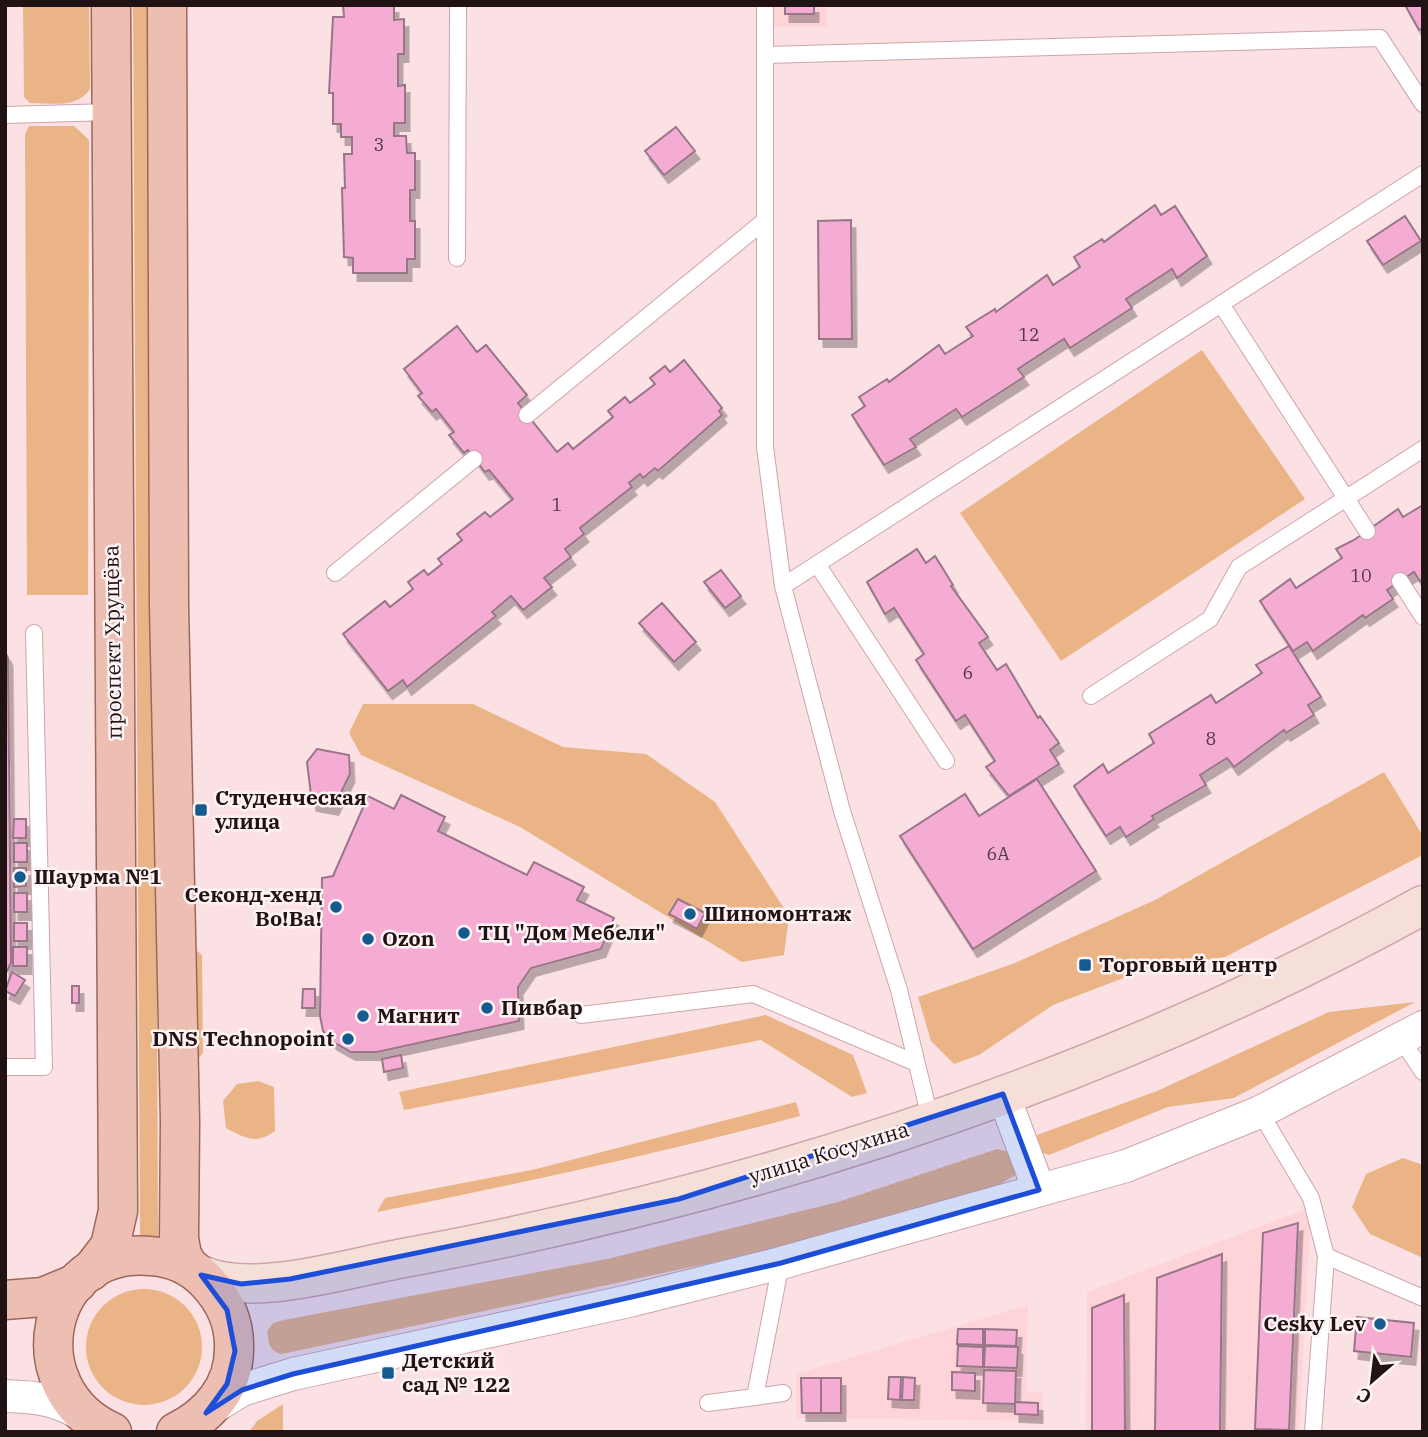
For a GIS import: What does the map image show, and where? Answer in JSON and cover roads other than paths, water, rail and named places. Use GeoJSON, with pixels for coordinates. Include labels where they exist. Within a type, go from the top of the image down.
{"type":"FeatureCollection","features":[{"type":"Feature","properties":{"kind":"main road","name":"проспект Хрущёва"},"geometry":{"type":"LineString","coordinates":[[53,1349],[59,1310],[110,1246],[118,1211],[111,5]]}},
{"type":"Feature","properties":{"kind":"main road"},"geometry":{"type":"LineString","coordinates":[[167,5],[169,605],[180,1121],[179,1239],[182,1255],[220,1296],[227,1310],[234,1351],[227,1384],[192,1425]]}},
{"type":"Feature","properties":{"kind":"main road","name":"улица Косухина"},"geometry":{"type":"LineString","coordinates":[[195,1271],[217,1282],[241,1284],[290,1279],[485,1243],[679,1199],[931,1122],[1148,1039],[1256,992],[1423,905]]}},
{"type":"Feature","properties":{"kind":"main road"},"geometry":{"type":"LineString","coordinates":[[12,1300],[43,1297],[114,1260],[141,1255],[161,1256],[195,1271]]}},
{"type":"Feature","properties":{"kind":"main road"},"geometry":{"type":"LineString","coordinates":[[12,1300],[42,1314],[60,1384],[73,1404],[101,1427]]}},
{"type":"Feature","properties":{"kind":"street"},"geometry":{"type":"LineString","coordinates":[[192,1425],[242,1390],[293,1374],[629,1301],[781,1264],[1126,1166],[1259,1112],[1412,1033]]}},
{"type":"Feature","properties":{"kind":"street"},"geometry":{"type":"LineString","coordinates":[[1003,1094],[1039,1190]]}},
{"type":"Feature","properties":{"kind":"street"},"geometry":{"type":"LineString","coordinates":[[15,1396],[45,1383],[53,1349]]}},
{"type":"Feature","properties":{"kind":"street"},"geometry":{"type":"LineString","coordinates":[[15,1396],[58,1401],[101,1427]]}},
{"type":"Feature","properties":{"kind":"lane"},"geometry":{"type":"LineString","coordinates":[[457,258],[458,5]]}},
{"type":"Feature","properties":{"kind":"lane"},"geometry":{"type":"LineString","coordinates":[[765,5],[765,447],[783,586],[842,811],[899,990],[931,1122]]}},
{"type":"Feature","properties":{"kind":"lane"},"geometry":{"type":"LineString","coordinates":[[766,55],[1380,38],[1423,104]]}},
{"type":"Feature","properties":{"kind":"lane"},"geometry":{"type":"LineString","coordinates":[[5,116],[111,112]]}},
{"type":"Feature","properties":{"kind":"lane"},"geometry":{"type":"LineString","coordinates":[[783,586],[1423,174]]}},
{"type":"Feature","properties":{"kind":"lane"},"geometry":{"type":"LineString","coordinates":[[527,415],[763,222]]}},
{"type":"Feature","properties":{"kind":"lane"},"geometry":{"type":"LineString","coordinates":[[1220,304],[1367,531]]}},
{"type":"Feature","properties":{"kind":"lane"},"geometry":{"type":"LineString","coordinates":[[1091,696],[1210,619],[1239,567],[1423,449]]}},
{"type":"Feature","properties":{"kind":"lane"},"geometry":{"type":"LineString","coordinates":[[335,573],[474,459]]}},
{"type":"Feature","properties":{"kind":"lane"},"geometry":{"type":"LineString","coordinates":[[817,564],[946,761]]}},
{"type":"Feature","properties":{"kind":"lane"},"geometry":{"type":"LineString","coordinates":[[1400,581],[1423,617]]}},
{"type":"Feature","properties":{"kind":"lane"},"geometry":{"type":"LineString","coordinates":[[5,1068],[44,1068],[34,633]]}},
{"type":"Feature","properties":{"kind":"lane"},"geometry":{"type":"LineString","coordinates":[[581,1015],[752,994],[916,1063]]}},
{"type":"Feature","properties":{"kind":"lane"},"geometry":{"type":"LineString","coordinates":[[1412,1033],[1423,1072]]}},
{"type":"Feature","properties":{"kind":"lane"},"geometry":{"type":"LineString","coordinates":[[1259,1112],[1311,1198],[1326,1256],[1313,1432]]}},
{"type":"Feature","properties":{"kind":"lane"},"geometry":{"type":"LineString","coordinates":[[1326,1256],[1423,1298]]}},
{"type":"Feature","properties":{"kind":"lane"},"geometry":{"type":"LineString","coordinates":[[755,1397],[781,1264]]}},
{"type":"Feature","properties":{"kind":"lane"},"geometry":{"type":"LineString","coordinates":[[708,1403],[783,1393]]}},
{"type":"Feature","properties":{"kind":"place","name":"Студенческая улица"},"geometry":{"type":"Point","coordinates":[201,810]}},
{"type":"Feature","properties":{"kind":"place","name":"Шаурма №1"},"geometry":{"type":"Point","coordinates":[20,877]}},
{"type":"Feature","properties":{"kind":"place","name":"Секонд-хенд Во!Ва!"},"geometry":{"type":"Point","coordinates":[336,907]}},
{"type":"Feature","properties":{"kind":"place","name":"Шиномонтаж"},"geometry":{"type":"Point","coordinates":[690,914]}},
{"type":"Feature","properties":{"kind":"place","name":"ТЦ \"Дом Мебели\""},"geometry":{"type":"Point","coordinates":[464,933]}},
{"type":"Feature","properties":{"kind":"place","name":"Ozon"},"geometry":{"type":"Point","coordinates":[368,939]}},
{"type":"Feature","properties":{"kind":"place","name":"Торговый центр"},"geometry":{"type":"Point","coordinates":[1085,965]}},
{"type":"Feature","properties":{"kind":"place","name":"Пивбар"},"geometry":{"type":"Point","coordinates":[487,1008]}},
{"type":"Feature","properties":{"kind":"place","name":"Магнит"},"geometry":{"type":"Point","coordinates":[363,1016]}},
{"type":"Feature","properties":{"kind":"place","name":"DNS Technopoint"},"geometry":{"type":"Point","coordinates":[348,1039]}},
{"type":"Feature","properties":{"kind":"place","name":"Cesky Lev"},"geometry":{"type":"Point","coordinates":[1380,1324]}},
{"type":"Feature","properties":{"kind":"place","name":"Детский сад № 122"},"geometry":{"type":"Point","coordinates":[388,1373]}}]}
